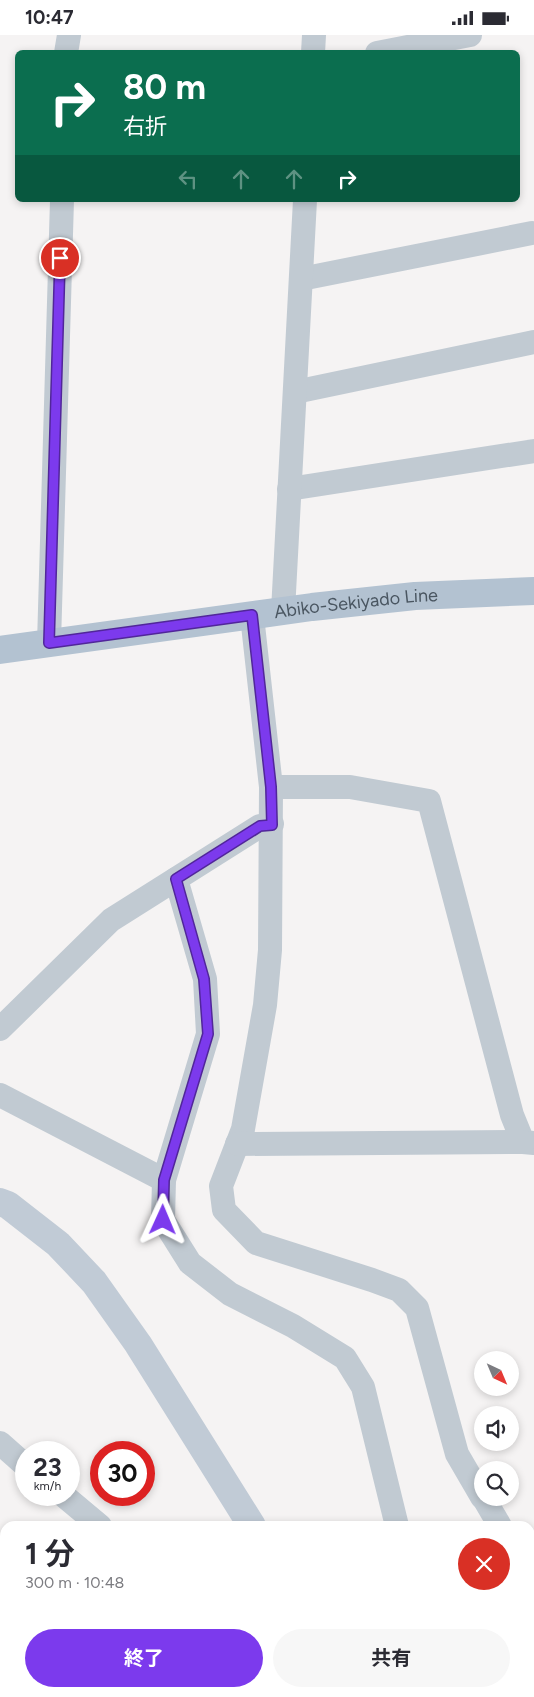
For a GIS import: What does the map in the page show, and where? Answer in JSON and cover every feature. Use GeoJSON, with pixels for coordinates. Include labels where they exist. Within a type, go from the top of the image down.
{"type":"FeatureCollection","features":[{"type":"Feature","properties":{"kind":"main road","name":"Abiko-Sekiyado Line"},"geometry":{"type":"LineString","coordinates":[[0,650],[252,615],[415,596],[534,591]]}},
{"type":"Feature","properties":{"kind":"street"},"geometry":{"type":"LineString","coordinates":[[66,50],[68,35]]}},
{"type":"Feature","properties":{"kind":"street"},"geometry":{"type":"LineString","coordinates":[[313,50],[314,35]]}},
{"type":"Feature","properties":{"kind":"street"},"geometry":{"type":"LineString","coordinates":[[392,50],[470,35]]}},
{"type":"Feature","properties":{"kind":"street"},"geometry":{"type":"LineString","coordinates":[[49,643],[62,202]]}},
{"type":"Feature","properties":{"kind":"street"},"geometry":{"type":"LineString","coordinates":[[283,611],[305,202]]}},
{"type":"Feature","properties":{"kind":"street"},"geometry":{"type":"LineString","coordinates":[[301,279],[532,233]]}},
{"type":"Feature","properties":{"kind":"street"},"geometry":{"type":"LineString","coordinates":[[295,393],[534,342]]}},
{"type":"Feature","properties":{"kind":"street"},"geometry":{"type":"LineString","coordinates":[[290,489],[534,451]]}},
{"type":"Feature","properties":{"kind":"street"},"geometry":{"type":"LineString","coordinates":[[252,615],[271,787],[270,951],[265,1005],[243,1129],[221,1186],[224,1210],[256,1243],[399,1290],[417,1308],[457,1454],[474,1483]]}},
{"type":"Feature","properties":{"kind":"street"},"geometry":{"type":"LineString","coordinates":[[271,787],[350,787],[429,801],[512,1115],[529,1142]]}},
{"type":"Feature","properties":{"kind":"street"},"geometry":{"type":"LineString","coordinates":[[0,1029],[112,921],[260,826],[272,825]]}},
{"type":"Feature","properties":{"kind":"street"},"geometry":{"type":"LineString","coordinates":[[176,879],[204,979],[208,1034],[164,1180],[163,1220],[190,1263],[230,1294],[293,1327],[345,1358],[363,1387],[396,1521]]}},
{"type":"Feature","properties":{"kind":"street"},"geometry":{"type":"LineString","coordinates":[[0,1095],[164,1180]]}},
{"type":"Feature","properties":{"kind":"street"},"geometry":{"type":"LineString","coordinates":[[237,1144],[529,1142]]}},
{"type":"Feature","properties":{"kind":"street"},"geometry":{"type":"LineString","coordinates":[[0,1202],[8,1205],[58,1244],[94,1282],[138,1344],[249,1521]]}},
{"type":"Feature","properties":{"kind":"street"},"geometry":{"type":"LineString","coordinates":[[0,1443],[15,1456]]}},
{"type":"Feature","properties":{"kind":"street"},"geometry":{"type":"LineString","coordinates":[[75,1506],[94,1521]]}},
{"type":"Feature","properties":{"kind":"street"},"geometry":{"type":"LineString","coordinates":[[488,1506],[497,1521]]}},
{"type":"Feature","properties":{"kind":"route"},"geometry":{"type":"LineString","coordinates":[[60,258],[49,643],[252,615],[269,768],[272,825],[260,826],[176,879],[204,979],[208,1034],[164,1180],[163,1220]]}}]}
